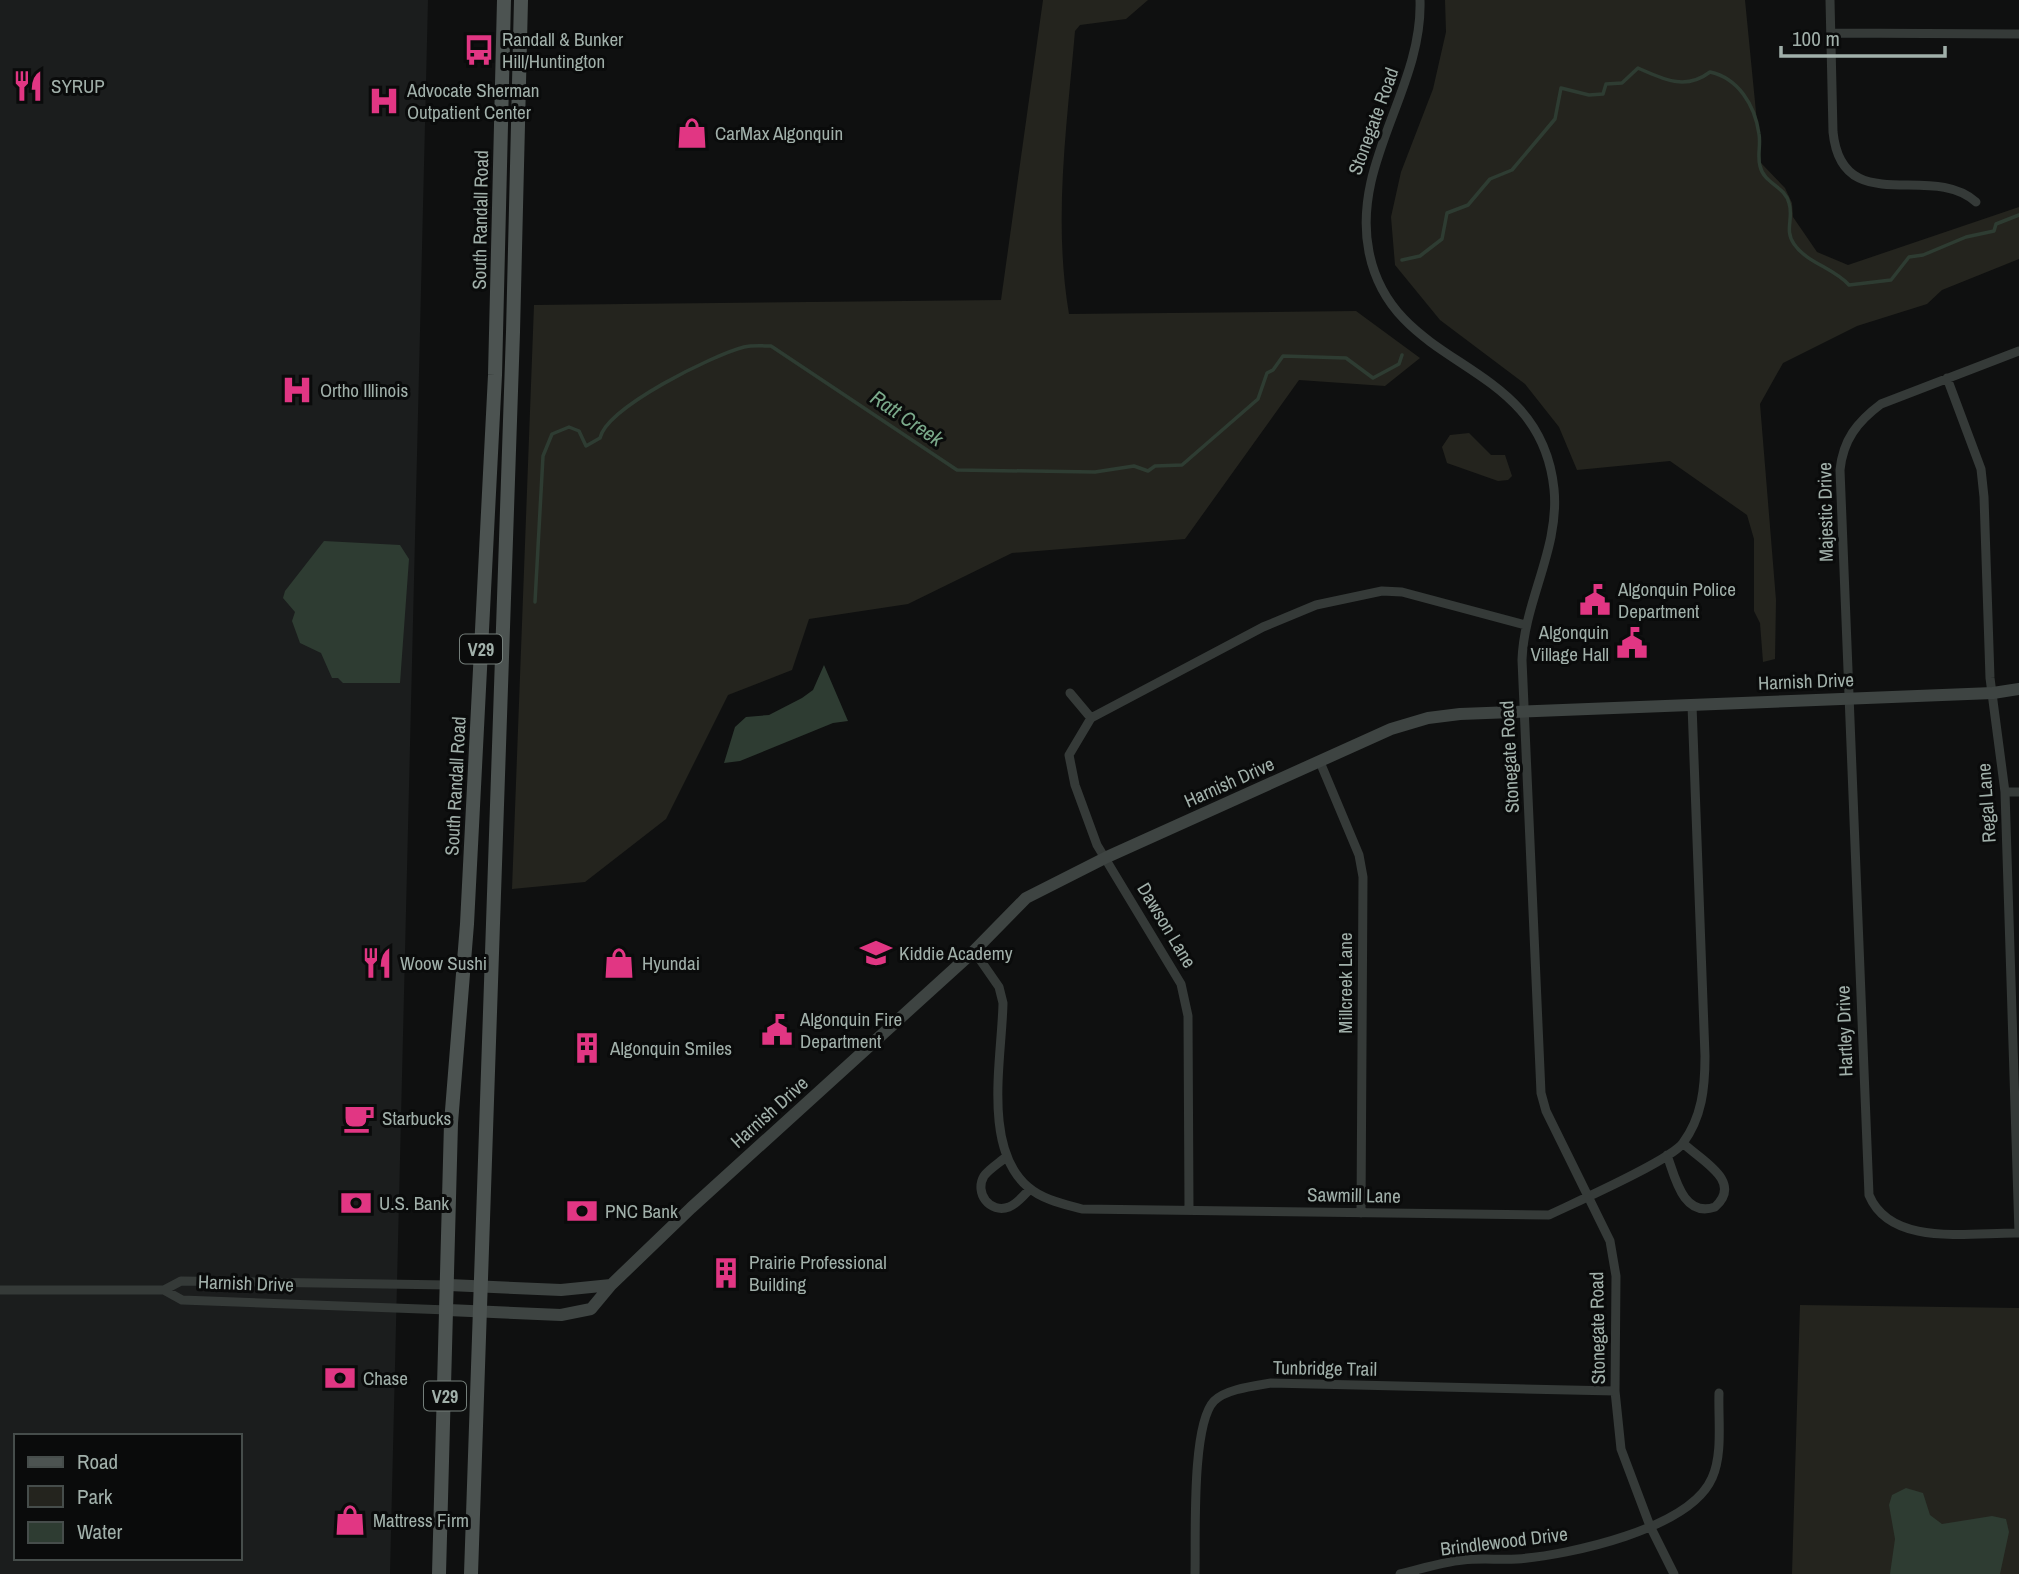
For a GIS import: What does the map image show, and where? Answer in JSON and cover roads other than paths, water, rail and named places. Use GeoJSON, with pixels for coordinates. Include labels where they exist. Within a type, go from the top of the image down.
{"type":"FeatureCollection","features":[{"type":"Feature","properties":{"kind":"main road","name":"South Randall Road"},"geometry":{"type":"LineString","coordinates":[[439,1574],[449,1286],[451,1123],[467,924],[495,375],[504,0]]}},
{"type":"Feature","properties":{"kind":"main road","name":"South Randall Road"},"geometry":{"type":"LineString","coordinates":[[471,1574],[483,1286],[487,1045],[513,332],[520,0]]}},
{"type":"Feature","properties":{"kind":"street","name":"Stonegate Road"},"geometry":{"type":"LineString","coordinates":[[1420,0],[1412,63],[1367,188],[1364,224],[1378,284],[1418,335],[1500,387],[1524,413],[1543,446],[1554,489],[1553,523],[1525,625],[1524,712],[1541,1093],[1546,1111],[1610,1241],[1616,1276],[1615,1391],[1621,1449],[1650,1526],[1674,1574]]}},
{"type":"Feature","properties":{"kind":"street"},"geometry":{"type":"LineString","coordinates":[[1830,0],[1835,147],[1847,169],[1868,183],[1882,186],[1954,188],[1976,202]]}},
{"type":"Feature","properties":{"kind":"street"},"geometry":{"type":"LineString","coordinates":[[1832,33],[2019,34]]}},
{"type":"Feature","properties":{"kind":"street","name":"Majestic Drive"},"geometry":{"type":"LineString","coordinates":[[1849,699],[1842,453],[1851,433],[1864,417],[1881,404],[2019,351]]}},
{"type":"Feature","properties":{"kind":"street","name":"Regal Lane"},"geometry":{"type":"LineString","coordinates":[[1947,378],[1977,457],[1983,483],[1993,693],[2005,792],[2017,1082],[2019,1233]]}},
{"type":"Feature","properties":{"kind":"street"},"geometry":{"type":"LineString","coordinates":[[1070,693],[1091,718],[1263,627],[1316,604],[1382,591],[1402,592],[1525,625]]}},
{"type":"Feature","properties":{"kind":"street","name":"Harnish Drive"},"geometry":{"type":"LineString","coordinates":[[164,1290],[182,1300],[482,1313],[577,1312],[591,1308],[611,1285],[974,951],[1026,898],[1107,857],[1409,722],[1460,714],[1993,693],[2019,689]]}},
{"type":"Feature","properties":{"kind":"street","name":"Hartley Drive"},"geometry":{"type":"LineString","coordinates":[[1849,699],[1869,1195],[1881,1216],[1890,1223],[1912,1231],[2019,1233]]}},
{"type":"Feature","properties":{"kind":"street","name":"Sawmill Lane"},"geometry":{"type":"LineString","coordinates":[[974,951],[999,987],[1003,1003],[999,1108],[1006,1157],[1017,1176],[1030,1189],[1054,1201],[1082,1209],[1549,1215],[1667,1155],[1683,1143],[1698,1116],[1705,1086],[1692,705]]}},
{"type":"Feature","properties":{"kind":"street","name":"Dawson Lane"},"geometry":{"type":"LineString","coordinates":[[1091,718],[1069,755],[1074,785],[1097,845],[1107,857],[1181,984],[1188,1016],[1189,1210]]}},
{"type":"Feature","properties":{"kind":"street","name":"Millcreek Lane"},"geometry":{"type":"LineString","coordinates":[[1320,762],[1359,855],[1363,877],[1361,1213]]}},
{"type":"Feature","properties":{"kind":"street"},"geometry":{"type":"LineString","coordinates":[[2005,792],[2019,792]]}},
{"type":"Feature","properties":{"kind":"street"},"geometry":{"type":"LineString","coordinates":[[1667,1155],[1686,1200],[1700,1209],[1715,1207],[1724,1194],[1725,1184],[1721,1175],[1683,1143]]}},
{"type":"Feature","properties":{"kind":"street"},"geometry":{"type":"LineString","coordinates":[[1006,1157],[982,1180],[985,1200],[1004,1209],[1017,1202],[1030,1189]]}},
{"type":"Feature","properties":{"kind":"street","name":"Harnish Drive"},"geometry":{"type":"LineString","coordinates":[[0,1290],[164,1290],[181,1281],[483,1286],[561,1290],[611,1285]]}},
{"type":"Feature","properties":{"kind":"street","name":"Tunbridge Trail"},"geometry":{"type":"LineString","coordinates":[[1195,1574],[1199,1443],[1209,1408],[1216,1399],[1271,1383],[1615,1391]]}},
{"type":"Feature","properties":{"kind":"street","name":"Brindlewood Drive"},"geometry":{"type":"LineString","coordinates":[[1401,1574],[1463,1560],[1516,1559],[1569,1552],[1650,1526],[1684,1511],[1697,1501],[1717,1466],[1719,1393]]}},
{"type":"Feature","properties":{"kind":"water"},"geometry":{"type":"Polygon","coordinates":[[[324,541],[400,545],[409,559],[400,683],[343,683],[338,678],[332,678],[321,653],[300,643],[292,621],[295,612],[283,598],[285,591],[324,541]]]}},
{"type":"Feature","properties":{"kind":"water"},"geometry":{"type":"Polygon","coordinates":[[[824,665],[848,721],[833,723],[740,761],[724,763],[735,727],[746,717],[769,715],[802,698],[813,690],[824,665]]]}},
{"type":"Feature","properties":{"kind":"water"},"geometry":{"type":"Polygon","coordinates":[[[1906,1488],[1923,1493],[1930,1515],[1942,1524],[1992,1516],[2006,1519],[2009,1532],[2000,1574],[1890,1574],[1895,1539],[1889,1505],[1892,1495],[1906,1488]]]}},
{"type":"Feature","properties":{"kind":"waterway","name":"Ratt Creek"},"geometry":{"type":"LineString","coordinates":[[1402,260],[1420,256],[1442,239],[1447,213],[1468,205],[1490,179],[1512,170],[1555,119],[1561,88],[1589,95],[1603,94],[1606,84],[1622,83],[1638,68],[1665,79],[1683,82],[1701,78],[1710,72],[1729,80],[1744,94],[1757,123],[1762,172],[1787,197],[1789,203],[1791,239],[1799,251],[1849,285],[1891,280],[1909,257],[1923,255],[1966,237],[1994,231],[1996,224],[2019,215]]}},
{"type":"Feature","properties":{"kind":"waterway","name":"Ratt Creek"},"geometry":{"type":"LineString","coordinates":[[535,602],[543,456],[552,434],[569,427],[579,431],[586,446],[600,438],[607,426],[640,398],[709,360],[744,347],[771,346],[957,470],[1095,472],[1134,466],[1148,471],[1155,466],[1182,465],[1258,399],[1267,373],[1273,370],[1283,356],[1346,358],[1373,378],[1399,364],[1402,355]]}},
{"type":"Feature","properties":{"kind":"place","name":"Randall & Bunker Hill/Huntington"},"geometry":{"type":"Point","coordinates":[479,50]}},
{"type":"Feature","properties":{"kind":"place","name":"SYRUP"},"geometry":{"type":"Point","coordinates":[28,86]}},
{"type":"Feature","properties":{"kind":"place","name":"Advocate Sherman Outpatient Center"},"geometry":{"type":"Point","coordinates":[384,101]}},
{"type":"Feature","properties":{"kind":"place","name":"CarMax Algonquin"},"geometry":{"type":"Point","coordinates":[692,133]}},
{"type":"Feature","properties":{"kind":"place","name":"Ortho Illinois"},"geometry":{"type":"Point","coordinates":[297,390]}},
{"type":"Feature","properties":{"kind":"place","name":"Algonquin Police Department"},"geometry":{"type":"Point","coordinates":[1595,600]}},
{"type":"Feature","properties":{"kind":"place","name":"Algonquin Village Hall"},"geometry":{"type":"Point","coordinates":[1632,643]}},
{"type":"Feature","properties":{"kind":"place","name":"Kiddie Academy"},"geometry":{"type":"Point","coordinates":[876,953]}},
{"type":"Feature","properties":{"kind":"place","name":"Woow Sushi"},"geometry":{"type":"Point","coordinates":[377,963]}},
{"type":"Feature","properties":{"kind":"place","name":"Hyundai"},"geometry":{"type":"Point","coordinates":[619,963]}},
{"type":"Feature","properties":{"kind":"place","name":"Algonquin Fire Department"},"geometry":{"type":"Point","coordinates":[777,1030]}},
{"type":"Feature","properties":{"kind":"place","name":"Algonquin Smiles"},"geometry":{"type":"Point","coordinates":[587,1048]}},
{"type":"Feature","properties":{"kind":"place","name":"Starbucks"},"geometry":{"type":"Point","coordinates":[359,1118]}},
{"type":"Feature","properties":{"kind":"place","name":"U.S. Bank"},"geometry":{"type":"Point","coordinates":[356,1203]}},
{"type":"Feature","properties":{"kind":"place","name":"PNC Bank"},"geometry":{"type":"Point","coordinates":[582,1211]}},
{"type":"Feature","properties":{"kind":"place","name":"Prairie Professional Building"},"geometry":{"type":"Point","coordinates":[726,1273]}},
{"type":"Feature","properties":{"kind":"place","name":"Chase"},"geometry":{"type":"Point","coordinates":[340,1378]}},
{"type":"Feature","properties":{"kind":"place","name":"Mattress Firm"},"geometry":{"type":"Point","coordinates":[350,1520]}}]}
